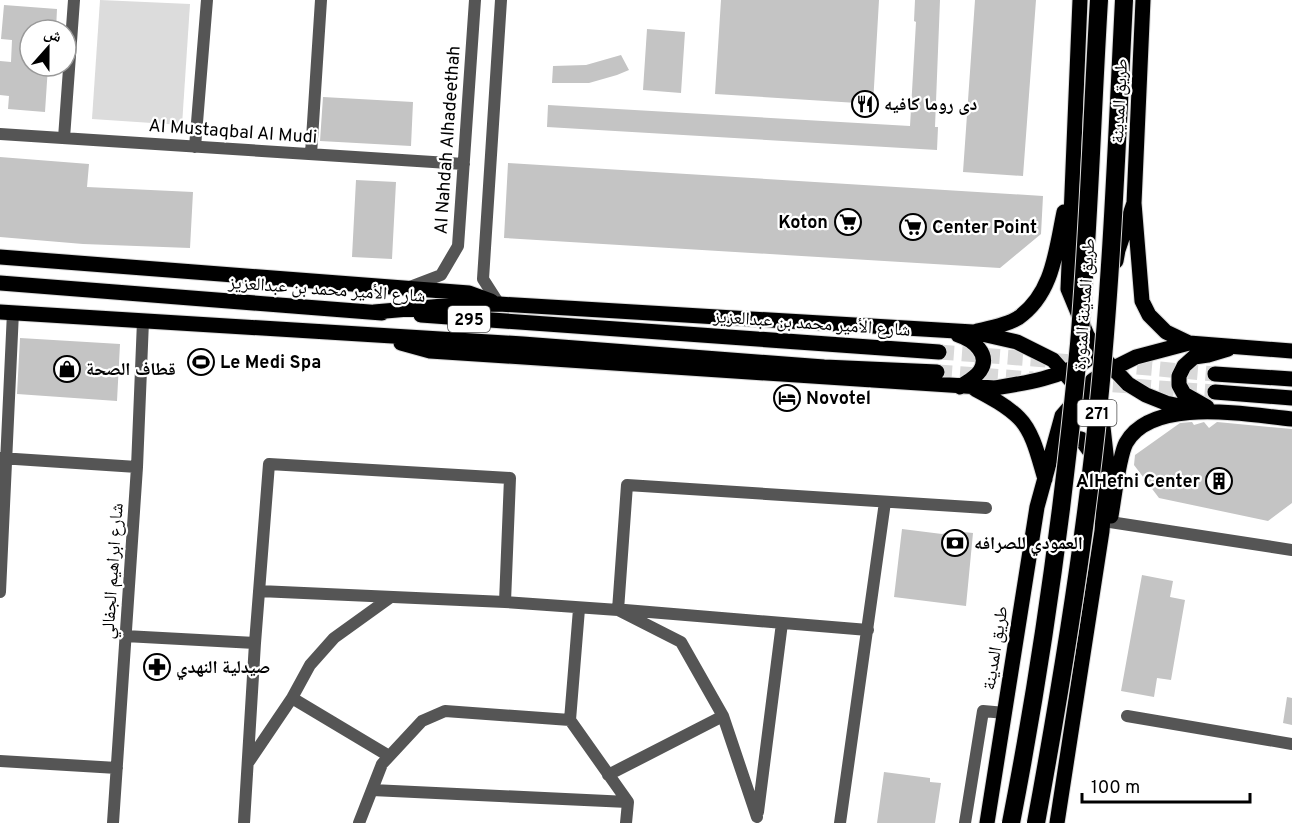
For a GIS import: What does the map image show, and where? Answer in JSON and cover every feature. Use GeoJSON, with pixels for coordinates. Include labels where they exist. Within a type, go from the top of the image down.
{"type":"FeatureCollection","features":[{"type":"Feature","properties":{"kind":"highway","name":"طريق المدينة المنورة"},"geometry":{"type":"LineString","coordinates":[[1011,823],[1062,512],[1079,341],[1099,0]]}},
{"type":"Feature","properties":{"kind":"highway","name":"طريق المدينة المنورة"},"geometry":{"type":"LineString","coordinates":[[1036,823],[1086,514],[1098,409],[1124,0]]}},
{"type":"Feature","properties":{"kind":"main road"},"geometry":{"type":"LineString","coordinates":[[1080,0],[1068,290],[1087,335],[1096,350],[1112,368],[1128,384],[1146,395],[1166,403],[1197,410],[1292,418]]}},
{"type":"Feature","properties":{"kind":"main road","name":"طريق المدينة"},"geometry":{"type":"LineString","coordinates":[[1134,203],[1143,0]]}},
{"type":"Feature","properties":{"kind":"main road"},"geometry":{"type":"LineString","coordinates":[[973,332],[1017,319],[1040,298],[1051,273],[1071,180]]}},
{"type":"Feature","properties":{"kind":"main road"},"geometry":{"type":"LineString","coordinates":[[1070,245],[1079,280],[1090,288],[1101,286],[1118,250],[1134,203]]}},
{"type":"Feature","properties":{"kind":"main road"},"geometry":{"type":"LineString","coordinates":[[1134,203],[1142,301],[1149,315],[1166,332],[1189,343]]}},
{"type":"Feature","properties":{"kind":"main road"},"geometry":{"type":"LineString","coordinates":[[373,335],[430,351],[995,388],[1037,381],[1064,371],[1084,362],[1096,350],[1108,335],[1118,250]]}},
{"type":"Feature","properties":{"kind":"main road"},"geometry":{"type":"LineString","coordinates":[[2,258],[468,293],[499,304]]}},
{"type":"Feature","properties":{"kind":"main road","name":"شارع الأمير محمد بن عبدالعزيز"},"geometry":{"type":"LineString","coordinates":[[0,283],[939,352]]}},
{"type":"Feature","properties":{"kind":"main road"},"geometry":{"type":"LineString","coordinates":[[374,312],[455,305],[499,304],[946,330],[973,332],[1017,342],[1053,360],[1082,393],[1103,427],[1107,463],[1106,526]]}},
{"type":"Feature","properties":{"kind":"main road","name":"295"},"geometry":{"type":"LineString","coordinates":[[6,312],[523,344],[824,367],[937,372]]}},
{"type":"Feature","properties":{"kind":"main road"},"geometry":{"type":"LineString","coordinates":[[946,330],[970,339],[979,348],[983,362],[980,371],[966,387]]}},
{"type":"Feature","properties":{"kind":"main road"},"geometry":{"type":"LineString","coordinates":[[1046,479],[1062,416],[1093,380],[1112,368],[1158,350],[1189,343],[1292,351]]}},
{"type":"Feature","properties":{"kind":"main road"},"geometry":{"type":"LineString","coordinates":[[1215,412],[1184,394],[1179,385],[1179,376],[1184,366],[1194,357],[1208,356],[1234,347]]}},
{"type":"Feature","properties":{"kind":"main road"},"geometry":{"type":"LineString","coordinates":[[1215,374],[1292,380]]}},
{"type":"Feature","properties":{"kind":"main road"},"geometry":{"type":"LineString","coordinates":[[966,387],[1002,405],[1020,418],[1030,435],[1046,479]]}},
{"type":"Feature","properties":{"kind":"main road"},"geometry":{"type":"LineString","coordinates":[[1215,392],[1292,398]]}},
{"type":"Feature","properties":{"kind":"main road"},"geometry":{"type":"LineString","coordinates":[[1057,823],[1092,595],[1126,443],[1152,420],[1197,410]]}},
{"type":"Feature","properties":{"kind":"main road"},"geometry":{"type":"LineString","coordinates":[[1046,479],[1060,444],[1073,438],[1081,439],[1094,457],[1106,526]]}},
{"type":"Feature","properties":{"kind":"main road","name":"طريق المدينة"},"geometry":{"type":"LineString","coordinates":[[987,823],[1037,507],[1046,479]]}},
{"type":"Feature","properties":{"kind":"street"},"geometry":{"type":"LineString","coordinates":[[64,138],[74,0]]}},
{"type":"Feature","properties":{"kind":"street"},"geometry":{"type":"LineString","coordinates":[[195,147],[207,0]]}},
{"type":"Feature","properties":{"kind":"street"},"geometry":{"type":"LineString","coordinates":[[311,154],[321,0]]}},
{"type":"Feature","properties":{"kind":"street","name":"Al Nahdah Alhadeethah"},"geometry":{"type":"LineString","coordinates":[[404,289],[441,274],[458,246],[475,0]]}},
{"type":"Feature","properties":{"kind":"street"},"geometry":{"type":"LineString","coordinates":[[499,304],[483,279],[501,0]]}},
{"type":"Feature","properties":{"kind":"street","name":"Al Mustaqbal Al Mudi"},"geometry":{"type":"LineString","coordinates":[[0,134],[464,164]]}},
{"type":"Feature","properties":{"kind":"street"},"geometry":{"type":"LineString","coordinates":[[0,592],[6,312]]}},
{"type":"Feature","properties":{"kind":"street","name":"شارع ابراهيم الجفالي"},"geometry":{"type":"LineString","coordinates":[[113,823],[137,467],[143,321]]}},
{"type":"Feature","properties":{"kind":"street"},"geometry":{"type":"LineString","coordinates":[[3,458],[137,467]]}},
{"type":"Feature","properties":{"kind":"street"},"geometry":{"type":"LineString","coordinates":[[244,823],[269,464],[510,478],[505,602]]}},
{"type":"Feature","properties":{"kind":"street"},"geometry":{"type":"LineString","coordinates":[[618,610],[627,485],[987,508]]}},
{"type":"Feature","properties":{"kind":"street"},"geometry":{"type":"LineString","coordinates":[[840,823],[885,502]]}},
{"type":"Feature","properties":{"kind":"street"},"geometry":{"type":"LineString","coordinates":[[1106,526],[1292,550]]}},
{"type":"Feature","properties":{"kind":"street"},"geometry":{"type":"LineString","coordinates":[[259,591],[505,602],[868,630]]}},
{"type":"Feature","properties":{"kind":"street"},"geometry":{"type":"LineString","coordinates":[[248,763],[292,698],[310,665],[334,638],[391,597]]}},
{"type":"Feature","properties":{"kind":"street"},"geometry":{"type":"LineString","coordinates":[[579,609],[570,720],[628,802],[626,823]]}},
{"type":"Feature","properties":{"kind":"street"},"geometry":{"type":"LineString","coordinates":[[618,610],[681,642],[723,716],[757,820]]}},
{"type":"Feature","properties":{"kind":"street"},"geometry":{"type":"LineString","coordinates":[[757,820],[782,623]]}},
{"type":"Feature","properties":{"kind":"street"},"geometry":{"type":"LineString","coordinates":[[125,636],[255,643]]}},
{"type":"Feature","properties":{"kind":"street"},"geometry":{"type":"LineString","coordinates":[[292,698],[389,756]]}},
{"type":"Feature","properties":{"kind":"street"},"geometry":{"type":"LineString","coordinates":[[359,823],[382,764],[422,721],[445,711],[570,720]]}},
{"type":"Feature","properties":{"kind":"street"},"geometry":{"type":"LineString","coordinates":[[965,823],[983,711],[1005,712]]}},
{"type":"Feature","properties":{"kind":"street"},"geometry":{"type":"LineString","coordinates":[[608,775],[723,716]]}},
{"type":"Feature","properties":{"kind":"street"},"geometry":{"type":"LineString","coordinates":[[1127,716],[1292,744]]}},
{"type":"Feature","properties":{"kind":"street"},"geometry":{"type":"LineString","coordinates":[[0,761],[117,768]]}},
{"type":"Feature","properties":{"kind":"street"},"geometry":{"type":"LineString","coordinates":[[372,790],[628,802]]}},
{"type":"Feature","properties":{"kind":"shaded area"},"geometry":{"type":"Polygon","coordinates":[[[100,0],[190,4],[182,125],[92,119],[100,0]]]}},
{"type":"Feature","properties":{"kind":"building"},"geometry":{"type":"Polygon","coordinates":[[[721,0],[879,0],[873,104],[715,94],[721,0]]]}},
{"type":"Feature","properties":{"kind":"building"},"geometry":{"type":"Polygon","coordinates":[[[915,0],[940,0],[935,127],[938,127],[937,150],[547,127],[548,105],[910,126],[916,22],[914,21],[915,0]]]}},
{"type":"Feature","properties":{"kind":"building"},"geometry":{"type":"Polygon","coordinates":[[[975,0],[1036,0],[1023,176],[963,172],[975,0]]]}},
{"type":"Feature","properties":{"kind":"building"},"geometry":{"type":"Polygon","coordinates":[[[4,5],[57,9],[57,18],[18,18],[18,78],[47,78],[45,112],[8,109],[9,96],[0,95],[0,61],[11,62],[12,40],[1,39],[4,5]]]}},
{"type":"Feature","properties":{"kind":"building"},"geometry":{"type":"Polygon","coordinates":[[[647,29],[685,32],[681,93],[643,90],[647,29]]]}},
{"type":"Feature","properties":{"kind":"building"},"geometry":{"type":"Polygon","coordinates":[[[621,55],[629,70],[617,75],[589,83],[552,83],[553,66],[586,65],[621,55]]]}},
{"type":"Feature","properties":{"kind":"building"},"geometry":{"type":"Polygon","coordinates":[[[323,97],[413,102],[411,146],[320,141],[323,97]]]}},
{"type":"Feature","properties":{"kind":"building"},"geometry":{"type":"Polygon","coordinates":[[[0,157],[89,164],[87,187],[193,192],[190,248],[83,244],[0,237],[0,157]]]}},
{"type":"Feature","properties":{"kind":"building"},"geometry":{"type":"Polygon","coordinates":[[[508,163],[1043,196],[1041,234],[1000,268],[504,238],[508,163]]]}},
{"type":"Feature","properties":{"kind":"building"},"geometry":{"type":"Polygon","coordinates":[[[356,180],[396,182],[392,259],[352,257],[356,180]]]}},
{"type":"Feature","properties":{"kind":"building","name":"قطاف الصحة"},"geometry":{"type":"Polygon","coordinates":[[[20,338],[120,344],[117,401],[17,394],[20,338]]]}},
{"type":"Feature","properties":{"kind":"building","name":"AlHefni Center"},"geometry":{"type":"Polygon","coordinates":[[[1192,422],[1194,425],[1204,422],[1209,428],[1217,422],[1292,429],[1292,503],[1268,521],[1159,498],[1134,465],[1135,455],[1180,423],[1192,422]]]}},
{"type":"Feature","properties":{"kind":"building"},"geometry":{"type":"Polygon","coordinates":[[[902,529],[942,534],[953,531],[973,533],[966,606],[894,597],[902,529]]]}},
{"type":"Feature","properties":{"kind":"building"},"geometry":{"type":"Polygon","coordinates":[[[1142,575],[1173,581],[1170,597],[1185,600],[1171,680],[1157,678],[1154,697],[1121,691],[1142,575]]]}},
{"type":"Feature","properties":{"kind":"building"},"geometry":{"type":"Polygon","coordinates":[[[1287,697],[1292,698],[1292,725],[1283,723],[1287,697]]]}},
{"type":"Feature","properties":{"kind":"building"},"geometry":{"type":"Polygon","coordinates":[[[884,772],[930,778],[930,782],[941,783],[935,823],[877,823],[884,772]]]}},
{"type":"Feature","properties":{"kind":"tunnel"},"geometry":{"type":"LineString","coordinates":[[939,352],[1087,363]]}},
{"type":"Feature","properties":{"kind":"tunnel"},"geometry":{"type":"LineString","coordinates":[[1114,365],[1215,374]]}},
{"type":"Feature","properties":{"kind":"tunnel"},"geometry":{"type":"LineString","coordinates":[[937,372],[1033,379]]}},
{"type":"Feature","properties":{"kind":"tunnel"},"geometry":{"type":"LineString","coordinates":[[1090,383],[1215,392]]}},
{"type":"Feature","properties":{"kind":"place","name":"دى روما كافيه"},"geometry":{"type":"Point","coordinates":[865,104]}},
{"type":"Feature","properties":{"kind":"place","name":"Koton"},"geometry":{"type":"Point","coordinates":[848,222]}},
{"type":"Feature","properties":{"kind":"place","name":"Center Point"},"geometry":{"type":"Point","coordinates":[913,227]}},
{"type":"Feature","properties":{"kind":"place","name":"Le Medi Spa"},"geometry":{"type":"Point","coordinates":[201,362]}},
{"type":"Feature","properties":{"kind":"place","name":"قطاف الصحة"},"geometry":{"type":"Point","coordinates":[67,369]}},
{"type":"Feature","properties":{"kind":"place","name":"Novotel"},"geometry":{"type":"Point","coordinates":[787,398]}},
{"type":"Feature","properties":{"kind":"place","name":"AlHefni Center"},"geometry":{"type":"Point","coordinates":[1219,481]}},
{"type":"Feature","properties":{"kind":"place","name":"العمودي للصرافه"},"geometry":{"type":"Point","coordinates":[955,543]}},
{"type":"Feature","properties":{"kind":"place","name":"صيدلية النهدي"},"geometry":{"type":"Point","coordinates":[157,667]}}]}
